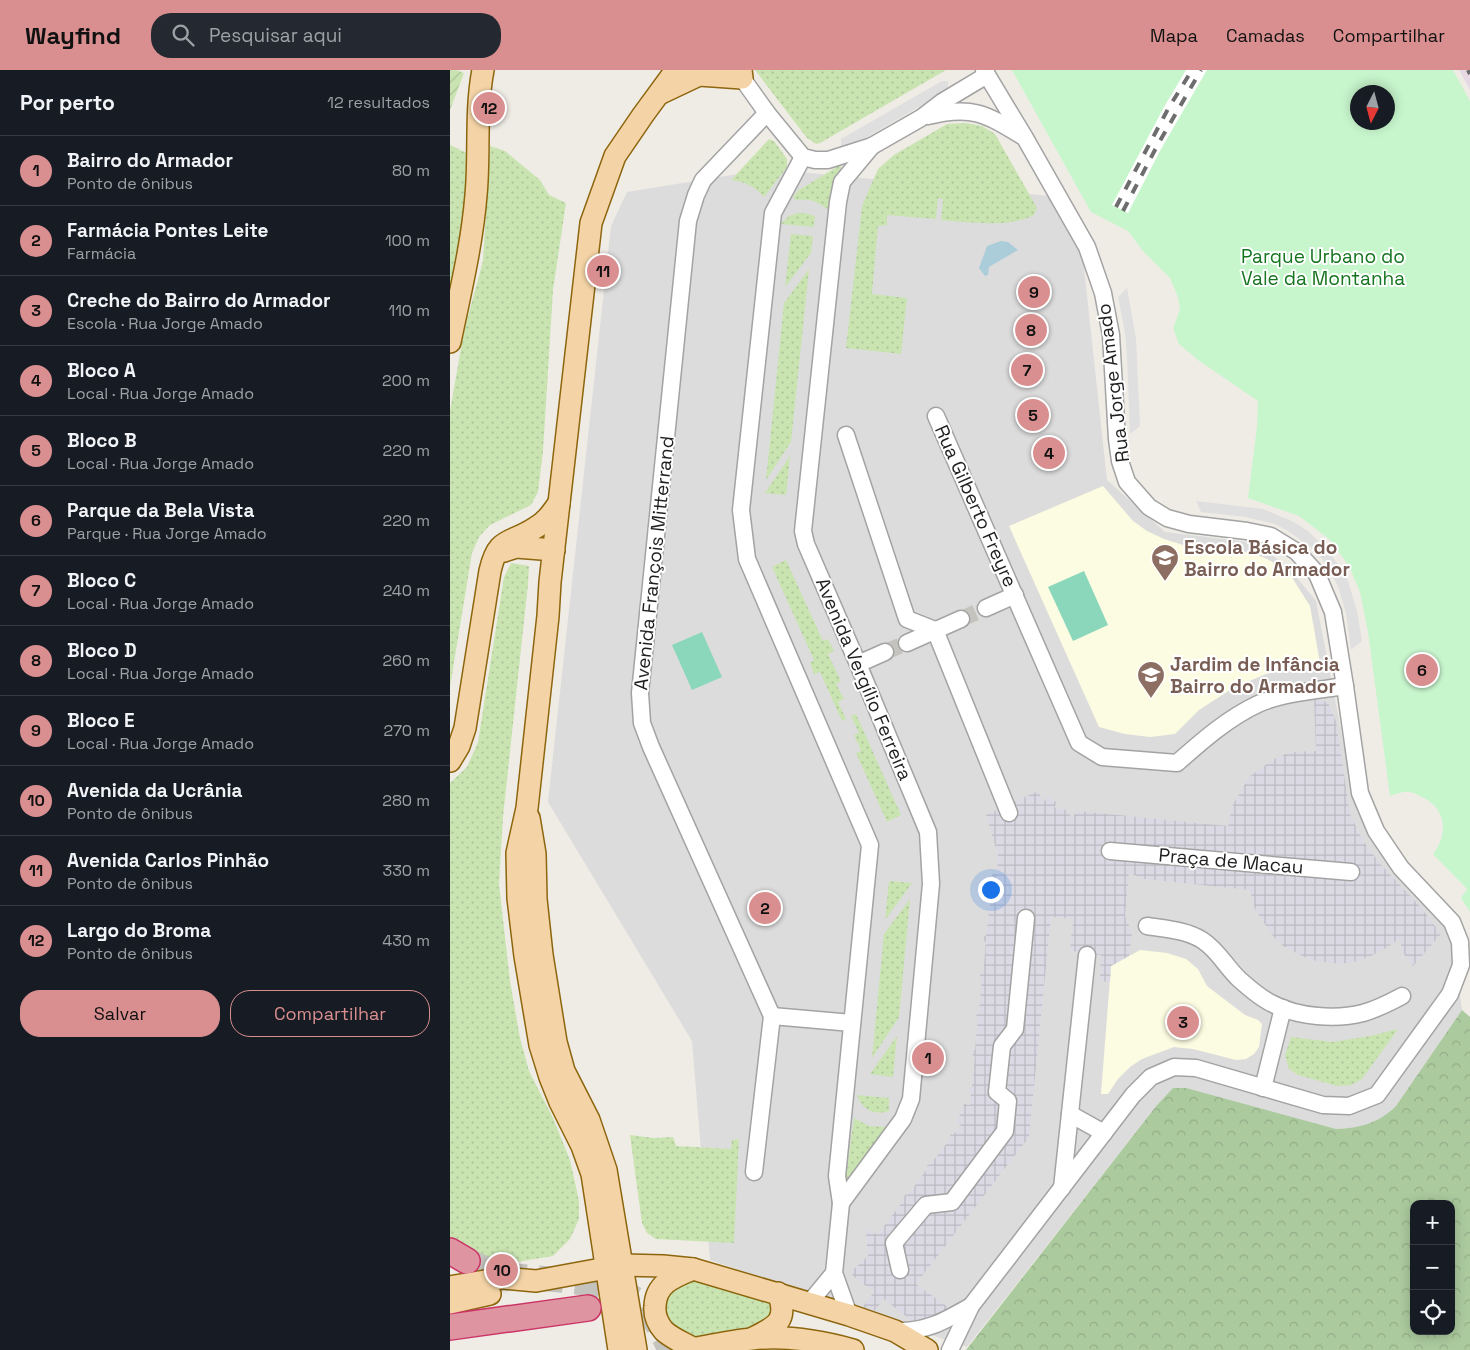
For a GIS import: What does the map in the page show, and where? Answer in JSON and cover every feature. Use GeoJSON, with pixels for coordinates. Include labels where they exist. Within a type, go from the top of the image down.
{"type":"FeatureCollection","features":[{"type":"Feature","properties":{"kind":"highway"},"geometry":{"type":"LineString","coordinates":[[450,1327],[588,1308]]}},
{"type":"Feature","properties":{"kind":"main road"},"geometry":{"type":"LineString","coordinates":[[619,1350],[606,1170],[589,1120],[564,1071],[556,1042],[542,955],[536,899],[535,854],[527,808],[591,223],[615,156],[676,70]]}},
{"type":"Feature","properties":{"kind":"main road"},"geometry":{"type":"LineString","coordinates":[[658,94],[702,72],[742,74]]}},
{"type":"Feature","properties":{"kind":"main road"},"geometry":{"type":"LineString","coordinates":[[450,342],[474,219],[478,106],[482,75]]}},
{"type":"Feature","properties":{"kind":"main road"},"geometry":{"type":"LineString","coordinates":[[453,752],[465,728],[492,561],[500,546],[508,540],[522,536],[548,520],[559,503]]}},
{"type":"Feature","properties":{"kind":"main road"},"geometry":{"type":"LineString","coordinates":[[522,536],[537,537],[554,550]]}},
{"type":"Feature","properties":{"kind":"main road"},"geometry":{"type":"LineString","coordinates":[[492,561],[505,550],[516,547],[554,550]]}},
{"type":"Feature","properties":{"kind":"main road"},"geometry":{"type":"LineString","coordinates":[[614,1266],[636,1350]]}},
{"type":"Feature","properties":{"kind":"main road"},"geometry":{"type":"LineString","coordinates":[[458,1281],[507,1292],[536,1281],[614,1266],[656,1266],[693,1269],[848,1314],[895,1331],[926,1350]]}},
{"type":"Feature","properties":{"kind":"main road"},"geometry":{"type":"LineString","coordinates":[[693,1269],[663,1284],[656,1296],[654,1310],[658,1322],[665,1331],[690,1349],[753,1338],[772,1338],[806,1340],[853,1350]]}},
{"type":"Feature","properties":{"kind":"main road"},"geometry":{"type":"LineString","coordinates":[[753,1338],[770,1330],[780,1321],[782,1305],[778,1293]]}},
{"type":"Feature","properties":{"kind":"street","name":"Avenida Vergílio Ferreira"},"geometry":{"type":"LineString","coordinates":[[803,157],[815,160],[828,160],[872,146],[921,118],[986,72]]}},
{"type":"Feature","properties":{"kind":"street","name":"Rua Jorge Amado"},"geometry":{"type":"LineString","coordinates":[[971,1306],[1133,1095],[1151,1077],[1174,1067],[1196,1068],[1323,1105],[1349,1106],[1377,1095],[1450,994],[1461,965],[1460,942],[1452,922],[1401,868],[1376,831],[1360,793],[1333,612],[1317,574],[1297,552],[1271,536],[1189,524],[1167,518],[1149,507],[1127,482],[1120,461],[1117,439],[1111,335],[1103,292],[1087,247],[986,72]]}},
{"type":"Feature","properties":{"kind":"street"},"geometry":{"type":"LineString","coordinates":[[742,74],[767,113],[803,157],[773,213],[741,510],[748,559],[870,845],[837,1176],[841,1203],[834,1273],[848,1314]]}},
{"type":"Feature","properties":{"kind":"street","name":"Avenida Vergílio Ferreira"},"geometry":{"type":"LineString","coordinates":[[921,118],[948,111],[978,113],[993,119],[1025,138]]}},
{"type":"Feature","properties":{"kind":"street","name":"Avenida François Mitterrand"},"geometry":{"type":"LineString","coordinates":[[767,113],[703,180],[688,221],[640,693],[642,723],[651,747],[772,1016]]}},
{"type":"Feature","properties":{"kind":"street","name":"Avenida Vergílio Ferreira"},"geometry":{"type":"LineString","coordinates":[[841,1203],[903,1119],[911,1099],[931,884],[928,832],[806,544],[803,531],[838,202],[842,182],[872,146]]}},
{"type":"Feature","properties":{"kind":"street","name":"Rua Gilberto Freyre"},"geometry":{"type":"LineString","coordinates":[[936,416],[1080,743],[1102,757],[1178,763],[1212,732],[1259,704],[1298,693],[1345,686]]}},
{"type":"Feature","properties":{"kind":"street"},"geometry":{"type":"LineString","coordinates":[[846,435],[907,619],[935,630],[1009,813]]}},
{"type":"Feature","properties":{"kind":"street","name":"Rua Gilberto Freyre"},"geometry":{"type":"LineString","coordinates":[[986,608],[1015,595]]}},
{"type":"Feature","properties":{"kind":"street"},"geometry":{"type":"LineString","coordinates":[[907,643],[961,619]]}},
{"type":"Feature","properties":{"kind":"street"},"geometry":{"type":"LineString","coordinates":[[858,664],[885,652]]}},
{"type":"Feature","properties":{"kind":"street","name":"Praça de Macau"},"geometry":{"type":"LineString","coordinates":[[1110,851],[1352,872]]}},
{"type":"Feature","properties":{"kind":"street"},"geometry":{"type":"LineString","coordinates":[[900,1270],[894,1243],[926,1205],[952,1202],[1005,1132],[1008,1101],[997,1092],[1002,1046],[1015,1029],[1026,918]]}},
{"type":"Feature","properties":{"kind":"street"},"geometry":{"type":"LineString","coordinates":[[1147,926],[1189,934],[1204,941],[1218,954],[1233,974],[1252,991],[1272,1004],[1283,1008],[1314,1015],[1362,1014],[1385,1006],[1402,996]]}},
{"type":"Feature","properties":{"kind":"street"},"geometry":{"type":"LineString","coordinates":[[1062,1188],[1087,955]]}},
{"type":"Feature","properties":{"kind":"street"},"geometry":{"type":"LineString","coordinates":[[1263,1088],[1283,1008]]}},
{"type":"Feature","properties":{"kind":"street"},"geometry":{"type":"LineString","coordinates":[[754,1172],[772,1016],[852,1022]]}},
{"type":"Feature","properties":{"kind":"street"},"geometry":{"type":"LineString","coordinates":[[1070,1114],[1104,1133]]}},
{"type":"Feature","properties":{"kind":"street"},"geometry":{"type":"LineString","coordinates":[[810,1302],[834,1273]]}},
{"type":"Feature","properties":{"kind":"street"},"geometry":{"type":"LineString","coordinates":[[895,1331],[927,1328],[971,1306]]}},
{"type":"Feature","properties":{"kind":"street"},"geometry":{"type":"LineString","coordinates":[[950,1350],[971,1306]]}},
{"type":"Feature","properties":{"kind":"shaded area"},"geometry":{"type":"Polygon","coordinates":[[[1459,70],[1470,70],[1470,90],[1459,70]]]}},
{"type":"Feature","properties":{"kind":"shaded area"},"geometry":{"type":"Polygon","coordinates":[[[942,81],[948,81],[948,90],[841,152],[841,139],[942,81]]]}},
{"type":"Feature","properties":{"kind":"shaded area"},"geometry":{"type":"Polygon","coordinates":[[[769,169],[1049,196],[1082,249],[1107,480],[1165,532],[1256,543],[1290,569],[1316,601],[1357,812],[1386,860],[1451,933],[1462,1010],[1396,1106],[1386,1115],[1374,1122],[1355,1128],[1336,1129],[1173,1088],[1157,1105],[967,1347],[710,1260],[692,1041],[548,802],[611,226],[627,192],[769,169]]]}},
{"type":"Feature","properties":{"kind":"shaded area"},"geometry":{"type":"Polygon","coordinates":[[[1127,288],[1136,338],[1140,426],[1130,434],[1125,333],[1118,297],[1127,288]]]}},
{"type":"Feature","properties":{"kind":"shaded area","name":"Escola Básica do Bairro do Armador"},"geometry":{"type":"Polygon","coordinates":[[[1103,486],[1133,521],[1147,531],[1164,539],[1183,545],[1252,553],[1278,565],[1291,576],[1310,606],[1320,663],[1266,674],[1233,688],[1199,710],[1175,734],[1150,737],[1125,734],[1099,727],[1009,526],[1103,486]]]}},
{"type":"Feature","properties":{"kind":"shaded area"},"geometry":{"type":"Polygon","coordinates":[[[1196,501],[1263,509],[1294,522],[1308,531],[1331,554],[1348,581],[1357,611],[1362,641],[1351,650],[1346,613],[1338,586],[1323,560],[1313,549],[1275,524],[1246,517],[1201,512],[1196,501]]]}},
{"type":"Feature","properties":{"kind":"shaded area"},"geometry":{"type":"Polygon","coordinates":[[[1314,699],[1328,703],[1336,721],[1350,814],[1363,841],[1381,865],[1419,905],[1441,934],[1413,966],[1404,954],[1399,939],[1371,956],[1354,962],[1340,964],[1310,960],[1283,946],[1272,935],[1255,909],[1250,890],[1144,879],[1129,873],[1125,916],[1132,933],[1129,956],[1111,966],[1110,982],[1100,981],[1101,955],[1087,955],[1070,950],[1073,919],[1051,917],[1029,1137],[916,1284],[949,1308],[944,1313],[916,1324],[884,1299],[873,1313],[862,1308],[874,1292],[852,1275],[853,1270],[868,1256],[866,1232],[868,1229],[878,1234],[904,1200],[903,1198],[906,1194],[908,1195],[927,1169],[928,1164],[930,1165],[950,1139],[951,1134],[953,1135],[961,1126],[957,1122],[964,1104],[970,1105],[971,1093],[969,1093],[969,1088],[972,1088],[975,1056],[972,1055],[973,1050],[975,1050],[978,1017],[976,1017],[979,1012],[982,979],[980,974],[983,974],[986,942],[984,941],[984,936],[986,936],[990,904],[987,903],[990,898],[992,874],[997,874],[998,855],[986,815],[1038,791],[1043,802],[1048,797],[1056,802],[1055,808],[1064,809],[1072,817],[1079,811],[1228,826],[1233,804],[1250,776],[1274,759],[1291,752],[1316,751],[1314,699]]]}},
{"type":"Feature","properties":{"kind":"shaded area"},"geometry":{"type":"Polygon","coordinates":[[[1140,950],[1167,953],[1186,959],[1198,969],[1207,986],[1245,1015],[1258,1020],[1262,1024],[1259,1047],[1254,1054],[1246,1059],[1236,1060],[1193,1049],[1174,1047],[1142,1059],[1130,1067],[1118,1079],[1108,1094],[1101,1094],[1111,966],[1140,950]]]}},
{"type":"Feature","properties":{"kind":"green space"},"geometry":{"type":"Polygon","coordinates":[[[450,70],[464,73],[450,110],[450,70]]]}},
{"type":"Feature","properties":{"kind":"green space"},"geometry":{"type":"Polygon","coordinates":[[[755,70],[946,70],[816,144],[807,138],[755,70]]]}},
{"type":"Feature","properties":{"kind":"green space","name":"Parque Urbano do Vale da Montanha"},"geometry":{"type":"Polygon","coordinates":[[[1012,70],[1453,70],[1470,101],[1470,912],[1461,898],[1467,889],[1433,854],[1438,847],[1443,831],[1443,823],[1437,809],[1432,803],[1413,793],[1404,792],[1390,796],[1368,632],[1360,592],[1349,566],[1329,539],[1299,516],[1248,498],[1257,427],[1258,401],[1198,360],[1179,344],[1173,328],[1180,310],[1178,297],[1170,278],[1143,251],[1128,231],[1091,212],[1012,70]]]}},
{"type":"Feature","properties":{"kind":"green space"},"geometry":{"type":"Polygon","coordinates":[[[966,123],[982,126],[995,134],[1037,208],[1034,215],[1013,222],[1001,223],[941,220],[943,199],[938,198],[936,219],[887,215],[887,225],[878,226],[872,294],[907,298],[901,354],[846,348],[862,206],[878,169],[894,155],[947,124],[966,123]]]}},
{"type":"Feature","properties":{"kind":"green space"},"geometry":{"type":"Polygon","coordinates":[[[769,139],[774,141],[787,159],[787,167],[764,197],[749,185],[731,180],[769,139]]]}},
{"type":"Feature","properties":{"kind":"green space"},"geometry":{"type":"Polygon","coordinates":[[[450,145],[467,153],[467,171],[460,240],[450,291],[450,145]]]}},
{"type":"Feature","properties":{"kind":"green space"},"geometry":{"type":"Polygon","coordinates":[[[490,146],[505,151],[540,180],[549,195],[566,203],[553,290],[543,451],[538,492],[531,505],[490,525],[479,537],[472,553],[450,687],[450,411],[464,331],[483,261],[490,146]]]}},
{"type":"Feature","properties":{"kind":"green space"},"geometry":{"type":"Polygon","coordinates":[[[840,165],[842,169],[833,187],[830,207],[827,209],[813,201],[805,199],[796,200],[793,197],[799,190],[840,165]]]}},
{"type":"Feature","properties":{"kind":"green space"},"geometry":{"type":"Polygon","coordinates":[[[797,213],[815,216],[814,227],[781,224],[789,216],[797,213]]]}},
{"type":"Feature","properties":{"kind":"green space"},"geometry":{"type":"Polygon","coordinates":[[[791,234],[813,236],[811,253],[785,287],[791,234]]]}},
{"type":"Feature","properties":{"kind":"green space"},"geometry":{"type":"Polygon","coordinates":[[[809,269],[791,442],[766,480],[784,303],[809,269]]]}},
{"type":"Feature","properties":{"kind":"green space"},"geometry":{"type":"Polygon","coordinates":[[[790,456],[786,495],[765,493],[790,456]]]}},
{"type":"Feature","properties":{"kind":"green space"},"geometry":{"type":"Polygon","coordinates":[[[786,560],[823,641],[828,639],[834,651],[828,654],[841,681],[836,684],[844,699],[838,702],[846,719],[842,721],[820,672],[814,674],[810,663],[814,660],[772,567],[786,560]]]}},
{"type":"Feature","properties":{"kind":"green space"},"geometry":{"type":"Polygon","coordinates":[[[511,563],[529,566],[503,817],[499,884],[510,981],[520,1038],[529,1071],[553,1118],[570,1160],[579,1201],[579,1219],[570,1239],[553,1256],[476,1269],[450,1240],[450,783],[467,767],[478,742],[504,577],[511,563]]]}},
{"type":"Feature","properties":{"kind":"green space"},"geometry":{"type":"Polygon","coordinates":[[[1084,571],[1108,625],[1073,641],[1048,587],[1084,571]]]}},
{"type":"Feature","properties":{"kind":"green space"},"geometry":{"type":"Polygon","coordinates":[[[702,632],[722,677],[692,690],[672,645],[702,632]]]}},
{"type":"Feature","properties":{"kind":"green space"},"geometry":{"type":"Polygon","coordinates":[[[856,714],[901,815],[887,822],[856,753],[861,751],[854,735],[859,733],[851,716],[856,714]]]}},
{"type":"Feature","properties":{"kind":"green space"},"geometry":{"type":"Polygon","coordinates":[[[889,881],[912,883],[885,920],[889,881]]]}},
{"type":"Feature","properties":{"kind":"green space"},"geometry":{"type":"Polygon","coordinates":[[[910,899],[899,1017],[872,1058],[884,934],[910,899]]]}},
{"type":"Feature","properties":{"kind":"green space"},"geometry":{"type":"Polygon","coordinates":[[[1462,1010],[1470,1017],[1470,1350],[966,1350],[1157,1105],[1173,1088],[1186,1088],[1336,1129],[1369,1124],[1390,1112],[1462,1010]]]}},
{"type":"Feature","properties":{"kind":"green space"},"geometry":{"type":"Polygon","coordinates":[[[1398,1029],[1362,1079],[1351,1085],[1337,1086],[1298,1075],[1289,1069],[1285,1055],[1291,1037],[1333,1042],[1398,1029]]]}},
{"type":"Feature","properties":{"kind":"green space"},"geometry":{"type":"Polygon","coordinates":[[[897,1036],[893,1077],[870,1074],[897,1036]]]}},
{"type":"Feature","properties":{"kind":"green space"},"geometry":{"type":"Polygon","coordinates":[[[857,1095],[889,1098],[889,1111],[878,1113],[865,1108],[857,1095]]]}},
{"type":"Feature","properties":{"kind":"green space"},"geometry":{"type":"Polygon","coordinates":[[[854,1118],[869,1126],[886,1127],[850,1179],[846,1177],[854,1118]]]}},
{"type":"Feature","properties":{"kind":"green space"},"geometry":{"type":"Polygon","coordinates":[[[630,1135],[654,1138],[673,1137],[676,1146],[731,1149],[732,1140],[739,1139],[734,1243],[656,1239],[647,1233],[642,1223],[630,1135]]]}},
{"type":"Feature","properties":{"kind":"green space"},"geometry":{"type":"Polygon","coordinates":[[[690,1278],[761,1297],[775,1305],[765,1324],[696,1336],[681,1336],[661,1314],[662,1297],[690,1278]]]}},
{"type":"Feature","properties":{"kind":"water"},"geometry":{"type":"Polygon","coordinates":[[[1001,241],[1008,242],[1018,250],[989,267],[988,275],[985,276],[979,268],[987,246],[1001,241]]]}},
{"type":"Feature","properties":{"kind":"pier"},"geometry":{"type":"Polygon","coordinates":[[[1186,70],[1207,70],[1161,149],[1128,213],[1112,205],[1164,107],[1186,70]]]}},
{"type":"Feature","properties":{"kind":"tunnel"},"geometry":{"type":"LineString","coordinates":[[961,619],[986,608]]}},
{"type":"Feature","properties":{"kind":"tunnel"},"geometry":{"type":"LineString","coordinates":[[885,652],[907,643]]}},
{"type":"Feature","properties":{"kind":"tunnel"},"geometry":{"type":"LineString","coordinates":[[467,1261],[499,1273],[592,1284],[627,1294],[639,1302],[649,1313],[657,1324],[670,1350]]}},
{"type":"Feature","properties":{"kind":"railway"},"geometry":{"type":"LineString","coordinates":[[1116,207],[1168,109],[1192,70]]}},
{"type":"Feature","properties":{"kind":"railway"},"geometry":{"type":"LineString","coordinates":[[1123,211],[1157,146],[1201,70]]}},
{"type":"Feature","properties":{"kind":"railway"},"geometry":{"type":"LineString","coordinates":[[1468,70],[1470,74]]}},
{"type":"Feature","properties":{"kind":"place","name":"Largo do Broma"},"geometry":{"type":"Point","coordinates":[489,108]}},
{"type":"Feature","properties":{"kind":"place","name":"Avenida Carlos Pinhão"},"geometry":{"type":"Point","coordinates":[603,271]}},
{"type":"Feature","properties":{"kind":"place","name":"Bloco E"},"geometry":{"type":"Point","coordinates":[1034,292]}},
{"type":"Feature","properties":{"kind":"place","name":"Bloco D"},"geometry":{"type":"Point","coordinates":[1031,330]}},
{"type":"Feature","properties":{"kind":"place","name":"Bloco C"},"geometry":{"type":"Point","coordinates":[1027,370]}},
{"type":"Feature","properties":{"kind":"place","name":"Bloco B"},"geometry":{"type":"Point","coordinates":[1033,415]}},
{"type":"Feature","properties":{"kind":"place","name":"Bloco A"},"geometry":{"type":"Point","coordinates":[1049,453]}},
{"type":"Feature","properties":{"kind":"place","name":"Escola Básica do Bairro do Armador"},"geometry":{"type":"Point","coordinates":[1165,582]}},
{"type":"Feature","properties":{"kind":"place","name":"Parque da Bela Vista"},"geometry":{"type":"Point","coordinates":[1422,670]}},
{"type":"Feature","properties":{"kind":"place","name":"Jardim de Infância Bairro do Armador"},"geometry":{"type":"Point","coordinates":[1151,699]}},
{"type":"Feature","properties":{"kind":"place","name":"Farmácia Pontes Leite"},"geometry":{"type":"Point","coordinates":[765,908]}},
{"type":"Feature","properties":{"kind":"place","name":"Creche do Bairro do Armador"},"geometry":{"type":"Point","coordinates":[1183,1022]}},
{"type":"Feature","properties":{"kind":"place","name":"Bairro do Armador"},"geometry":{"type":"Point","coordinates":[928,1058]}},
{"type":"Feature","properties":{"kind":"place","name":"Avenida da Ucrânia"},"geometry":{"type":"Point","coordinates":[502,1270]}}]}
